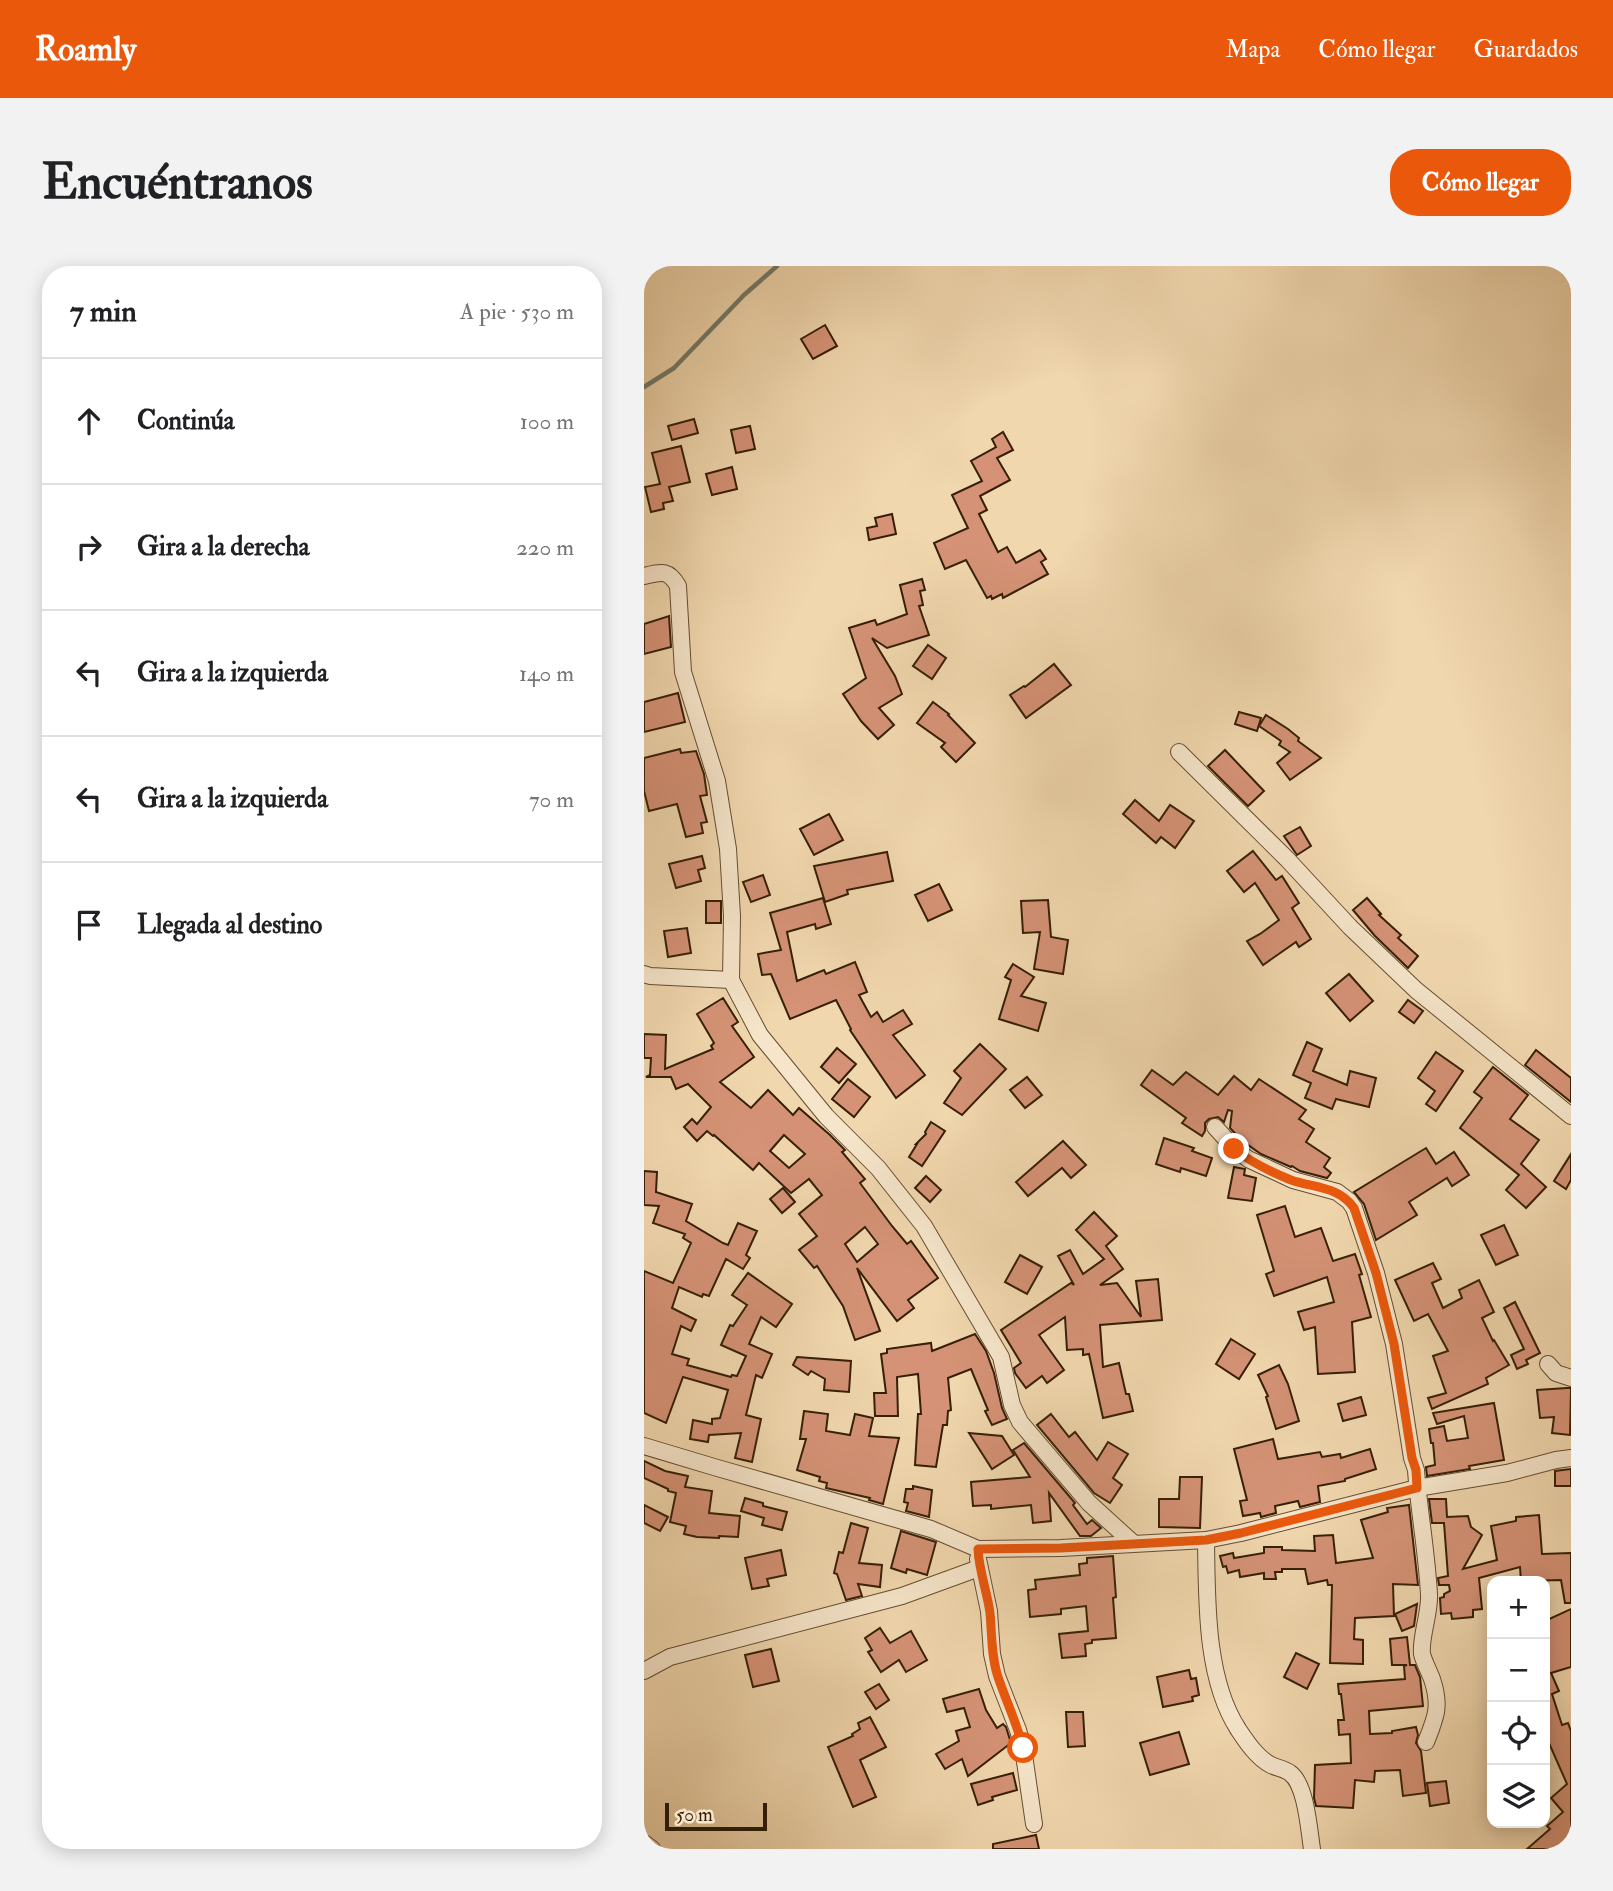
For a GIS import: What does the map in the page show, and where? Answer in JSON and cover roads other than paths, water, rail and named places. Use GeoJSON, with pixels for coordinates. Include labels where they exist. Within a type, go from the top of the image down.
{"type":"FeatureCollection","features":[{"type":"Feature","properties":{"kind":"street"},"geometry":{"type":"LineString","coordinates":[[644,576],[666,573],[678,586],[683,672],[717,781],[728,849],[732,916],[731,981],[760,1035],[826,1116],[877,1168],[924,1226],[1002,1357],[1012,1405],[1020,1422],[1089,1503],[1133,1543]]}},
{"type":"Feature","properties":{"kind":"street"},"geometry":{"type":"LineString","coordinates":[[1179,752],[1287,859],[1350,927],[1416,990],[1571,1116]]}},
{"type":"Feature","properties":{"kind":"street"},"geometry":{"type":"LineString","coordinates":[[644,974],[731,981]]}},
{"type":"Feature","properties":{"kind":"street"},"geometry":{"type":"LineString","coordinates":[[1215,1127],[1234,1149],[1248,1159],[1293,1180],[1337,1192],[1354,1208],[1376,1273],[1394,1344],[1416,1470],[1429,1597],[1422,1655],[1436,1694],[1437,1707],[1426,1742]]}},
{"type":"Feature","properties":{"kind":"street"},"geometry":{"type":"LineString","coordinates":[[1548,1364],[1556,1373],[1571,1378]]}},
{"type":"Feature","properties":{"kind":"street"},"geometry":{"type":"LineString","coordinates":[[644,1446],[931,1529],[978,1549],[1061,1548],[1206,1540],[1417,1488],[1507,1473],[1571,1458]]}},
{"type":"Feature","properties":{"kind":"street"},"geometry":{"type":"LineString","coordinates":[[1206,1540],[1207,1612],[1213,1654],[1226,1706],[1250,1746],[1268,1763],[1292,1773],[1300,1785],[1312,1849]]}},
{"type":"Feature","properties":{"kind":"street"},"geometry":{"type":"LineString","coordinates":[[978,1549],[979,1567],[989,1611],[992,1654],[997,1676],[1023,1748],[1034,1824]]}},
{"type":"Feature","properties":{"kind":"street"},"geometry":{"type":"LineString","coordinates":[[644,1671],[670,1657],[910,1594],[979,1567]]}},
{"type":"Feature","properties":{"kind":"street"},"geometry":{"type":"LineString","coordinates":[[644,1843],[652,1849]]}},
{"type":"Feature","properties":{"kind":"waterway"},"geometry":{"type":"LineString","coordinates":[[644,387],[674,368],[744,295],[777,266]]}}]}
